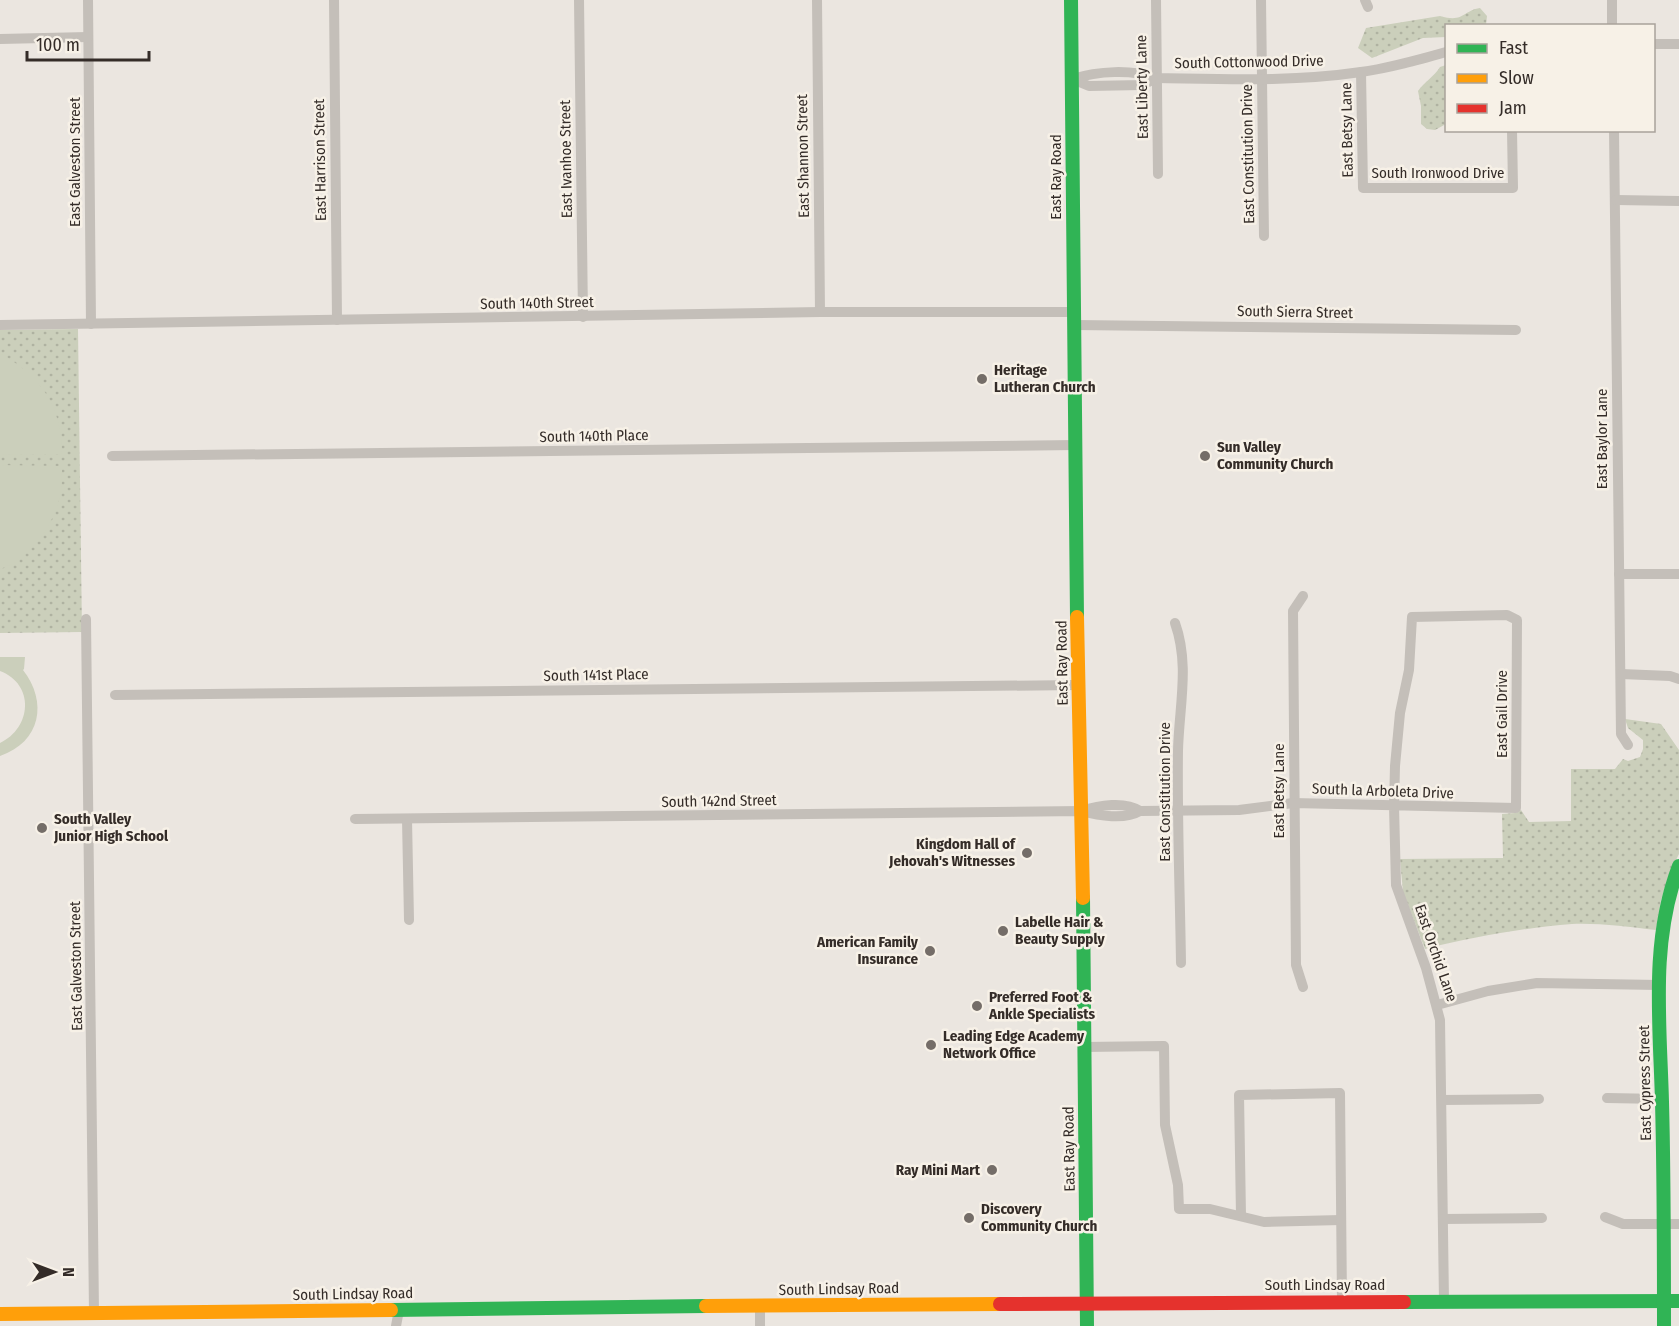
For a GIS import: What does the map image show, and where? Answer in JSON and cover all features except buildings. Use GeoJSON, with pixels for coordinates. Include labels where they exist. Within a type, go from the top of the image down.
{"type":"FeatureCollection","features":[{"type":"Feature","properties":{"kind":"main road","name":"East Ray Road"},"geometry":{"type":"LineString","coordinates":[[1071,0],[1087,1326]]}},
{"type":"Feature","properties":{"kind":"main road","name":"East Cypress Street"},"geometry":{"type":"LineString","coordinates":[[1664,1301],[1659,985],[1666,909],[1679,866]]}},
{"type":"Feature","properties":{"kind":"main road"},"geometry":{"type":"LineString","coordinates":[[1664,1301],[1664,1326]]}},
{"type":"Feature","properties":{"kind":"main road","name":"South Lindsay Road"},"geometry":{"type":"LineString","coordinates":[[0,1314],[1087,1303],[1679,1301]]}},
{"type":"Feature","properties":{"kind":"street","name":"East Galveston Street"},"geometry":{"type":"LineString","coordinates":[[88,0],[91,324]]}},
{"type":"Feature","properties":{"kind":"street","name":"East Harrison Street"},"geometry":{"type":"LineString","coordinates":[[333,0],[338,320]]}},
{"type":"Feature","properties":{"kind":"street","name":"East Ivanhoe Street"},"geometry":{"type":"LineString","coordinates":[[579,0],[583,317]]}},
{"type":"Feature","properties":{"kind":"street","name":"East Shannon Street"},"geometry":{"type":"LineString","coordinates":[[817,0],[820,312]]}},
{"type":"Feature","properties":{"kind":"street","name":"East Liberty Lane"},"geometry":{"type":"LineString","coordinates":[[1156,0],[1158,174]]}},
{"type":"Feature","properties":{"kind":"street","name":"East Constitution Drive"},"geometry":{"type":"LineString","coordinates":[[1261,0],[1264,236]]}},
{"type":"Feature","properties":{"kind":"street"},"geometry":{"type":"LineString","coordinates":[[1612,0],[1612,24]]}},
{"type":"Feature","properties":{"kind":"street"},"geometry":{"type":"LineString","coordinates":[[0,39],[88,37]]}},
{"type":"Feature","properties":{"kind":"street"},"geometry":{"type":"LineString","coordinates":[[1655,44],[1679,44]]}},
{"type":"Feature","properties":{"kind":"street","name":"South Cottonwood Drive"},"geometry":{"type":"LineString","coordinates":[[1072,79],[1089,74],[1143,73],[1157,78],[1262,80],[1319,77],[1361,72],[1445,52]]}},
{"type":"Feature","properties":{"kind":"street","name":"East Betsy Lane"},"geometry":{"type":"LineString","coordinates":[[1361,72],[1363,188]]}},
{"type":"Feature","properties":{"kind":"street","name":"South Ironwood Drive"},"geometry":{"type":"LineString","coordinates":[[1363,188],[1513,188],[1512,132]]}},
{"type":"Feature","properties":{"kind":"street","name":"East Baylor Lane"},"geometry":{"type":"LineString","coordinates":[[1614,132],[1621,734],[1628,745]]}},
{"type":"Feature","properties":{"kind":"street"},"geometry":{"type":"LineString","coordinates":[[1616,200],[1679,201]]}},
{"type":"Feature","properties":{"kind":"street","name":"South 140th Street"},"geometry":{"type":"LineString","coordinates":[[0,325],[820,312],[1074,319]]}},
{"type":"Feature","properties":{"kind":"street","name":"South Sierra Street"},"geometry":{"type":"LineString","coordinates":[[1074,319],[1516,330]]}},
{"type":"Feature","properties":{"kind":"street","name":"South 140th Place"},"geometry":{"type":"LineString","coordinates":[[112,456],[1076,445]]}},
{"type":"Feature","properties":{"kind":"street"},"geometry":{"type":"LineString","coordinates":[[1618,574],[1679,574]]}},
{"type":"Feature","properties":{"kind":"street","name":"East Betsy Lane"},"geometry":{"type":"LineString","coordinates":[[1303,596],[1293,611],[1296,965],[1303,987]]}},
{"type":"Feature","properties":{"kind":"street","name":"East Gail Drive"},"geometry":{"type":"LineString","coordinates":[[1412,616],[1507,615],[1517,620],[1516,808]]}},
{"type":"Feature","properties":{"kind":"street","name":"East Orchid Lane"},"geometry":{"type":"LineString","coordinates":[[1412,616],[1409,669],[1400,713],[1394,806],[1396,885],[1426,968],[1440,1020],[1444,1302]]}},
{"type":"Feature","properties":{"kind":"street","name":"East Galveston Street"},"geometry":{"type":"LineString","coordinates":[[86,619],[94,1313]]}},
{"type":"Feature","properties":{"kind":"street","name":"East Constitution Drive"},"geometry":{"type":"LineString","coordinates":[[1175,623],[1182,641],[1183,684],[1178,749],[1181,963]]}},
{"type":"Feature","properties":{"kind":"street"},"geometry":{"type":"LineString","coordinates":[[1621,674],[1670,676],[1679,679]]}},
{"type":"Feature","properties":{"kind":"street","name":"South 141st Place"},"geometry":{"type":"LineString","coordinates":[[115,694],[1078,685]]}},
{"type":"Feature","properties":{"kind":"street","name":"South la Arboleta Drive"},"geometry":{"type":"LineString","coordinates":[[1082,812],[1096,806],[1133,806],[1140,811],[1179,811],[1239,810],[1293,803],[1516,808]]}},
{"type":"Feature","properties":{"kind":"street","name":"South 142nd Street"},"geometry":{"type":"LineString","coordinates":[[355,819],[1082,812]]}},
{"type":"Feature","properties":{"kind":"street"},"geometry":{"type":"LineString","coordinates":[[407,819],[409,920]]}},
{"type":"Feature","properties":{"kind":"street"},"geometry":{"type":"LineString","coordinates":[[1437,1005],[1488,991],[1537,983],[1659,985]]}},
{"type":"Feature","properties":{"kind":"street"},"geometry":{"type":"LineString","coordinates":[[1084,1047],[1164,1046],[1165,1125],[1178,1185],[1179,1209],[1210,1209],[1264,1221],[1341,1220]]}},
{"type":"Feature","properties":{"kind":"street"},"geometry":{"type":"LineString","coordinates":[[1241,1216],[1239,1095],[1340,1093],[1342,1302]]}},
{"type":"Feature","properties":{"kind":"street"},"geometry":{"type":"LineString","coordinates":[[1607,1098],[1662,1099]]}},
{"type":"Feature","properties":{"kind":"street"},"geometry":{"type":"LineString","coordinates":[[1442,1100],[1539,1099]]}},
{"type":"Feature","properties":{"kind":"street"},"geometry":{"type":"LineString","coordinates":[[1605,1217],[1623,1224],[1679,1224]]}},
{"type":"Feature","properties":{"kind":"street"},"geometry":{"type":"LineString","coordinates":[[1443,1219],[1542,1218]]}},
{"type":"Feature","properties":{"kind":"street"},"geometry":{"type":"LineString","coordinates":[[760,1306],[760,1326]]}},
{"type":"Feature","properties":{"kind":"street"},"geometry":{"type":"LineString","coordinates":[[396,1326],[399,1310]]}},
{"type":"Feature","properties":{"kind":"green space"},"geometry":{"type":"Polygon","coordinates":[[[1480,8],[1487,16],[1486,24],[1445,24],[1445,37],[1423,38],[1372,58],[1358,48],[1366,28],[1440,16],[1454,18],[1480,8]]]}},
{"type":"Feature","properties":{"kind":"green space"},"geometry":{"type":"Polygon","coordinates":[[[1445,65],[1445,125],[1435,130],[1427,129],[1421,124],[1418,91],[1440,67],[1445,65]]]}},
{"type":"Feature","properties":{"kind":"green space"},"geometry":{"type":"Polygon","coordinates":[[[78,329],[82,632],[0,633],[0,330],[78,329]]]}},
{"type":"Feature","properties":{"kind":"green space"},"geometry":{"type":"Polygon","coordinates":[[[0,353],[27,372],[46,394],[58,421],[62,454],[0,455],[0,353]]]}},
{"type":"Feature","properties":{"kind":"green space"},"geometry":{"type":"Polygon","coordinates":[[[0,465],[62,466],[59,502],[48,526],[32,548],[22,557],[0,569],[0,465]]]}},
{"type":"Feature","properties":{"kind":"green space"},"geometry":{"type":"Polygon","coordinates":[[[0,657],[25,657],[23,670],[31,682],[38,708],[32,731],[14,750],[0,756],[0,743],[11,736],[18,727],[25,706],[24,696],[19,686],[11,677],[0,671],[0,657]]]}},
{"type":"Feature","properties":{"kind":"green space"},"geometry":{"type":"Polygon","coordinates":[[[1625,719],[1661,724],[1679,750],[1679,854],[1670,872],[1661,900],[1656,930],[1572,924],[1498,934],[1425,949],[1403,892],[1400,859],[1503,858],[1502,814],[1521,810],[1529,822],[1571,821],[1571,769],[1615,769],[1623,759],[1628,761],[1640,757],[1643,740],[1628,728],[1625,719]]]}},
{"type":"Feature","properties":{"kind":"traffic: fast"},"geometry":{"type":"LineString","coordinates":[[1071,0],[1077,617]]}},
{"type":"Feature","properties":{"kind":"traffic: fast"},"geometry":{"type":"LineString","coordinates":[[1664,1326],[1659,982],[1664,923],[1679,866]]}},
{"type":"Feature","properties":{"kind":"traffic: fast"},"geometry":{"type":"LineString","coordinates":[[1083,898],[1087,1326]]}},
{"type":"Feature","properties":{"kind":"traffic: fast"},"geometry":{"type":"LineString","coordinates":[[1404,1302],[1679,1301]]}},
{"type":"Feature","properties":{"kind":"traffic: fast"},"geometry":{"type":"LineString","coordinates":[[391,1310],[706,1306]]}},
{"type":"Feature","properties":{"kind":"traffic: slow"},"geometry":{"type":"LineString","coordinates":[[1077,617],[1083,898]]}},
{"type":"Feature","properties":{"kind":"traffic: slow"},"geometry":{"type":"LineString","coordinates":[[706,1306],[1000,1304]]}},
{"type":"Feature","properties":{"kind":"traffic: slow"},"geometry":{"type":"LineString","coordinates":[[0,1314],[391,1310]]}},
{"type":"Feature","properties":{"kind":"traffic: jam"},"geometry":{"type":"LineString","coordinates":[[1000,1304],[1404,1302]]}},
{"type":"Feature","properties":{"kind":"place","name":"Heritage Lutheran Church"},"geometry":{"type":"Point","coordinates":[982,379]}},
{"type":"Feature","properties":{"kind":"place","name":"Sun Valley Community Church"},"geometry":{"type":"Point","coordinates":[1205,456]}},
{"type":"Feature","properties":{"kind":"place","name":"South Valley Junior High School"},"geometry":{"type":"Point","coordinates":[42,828]}},
{"type":"Feature","properties":{"kind":"place","name":"Kingdom Hall of Jehovah's Witnesses"},"geometry":{"type":"Point","coordinates":[1027,853]}},
{"type":"Feature","properties":{"kind":"place","name":"Labelle Hair & Beauty Supply"},"geometry":{"type":"Point","coordinates":[1003,931]}},
{"type":"Feature","properties":{"kind":"place","name":"American Family Insurance"},"geometry":{"type":"Point","coordinates":[930,951]}},
{"type":"Feature","properties":{"kind":"place","name":"Preferred Foot & Ankle Specialists"},"geometry":{"type":"Point","coordinates":[977,1006]}},
{"type":"Feature","properties":{"kind":"place","name":"Leading Edge Academy Network Office"},"geometry":{"type":"Point","coordinates":[931,1045]}},
{"type":"Feature","properties":{"kind":"place","name":"Ray Mini Mart"},"geometry":{"type":"Point","coordinates":[992,1170]}},
{"type":"Feature","properties":{"kind":"place","name":"Discovery Community Church"},"geometry":{"type":"Point","coordinates":[969,1218]}}]}
